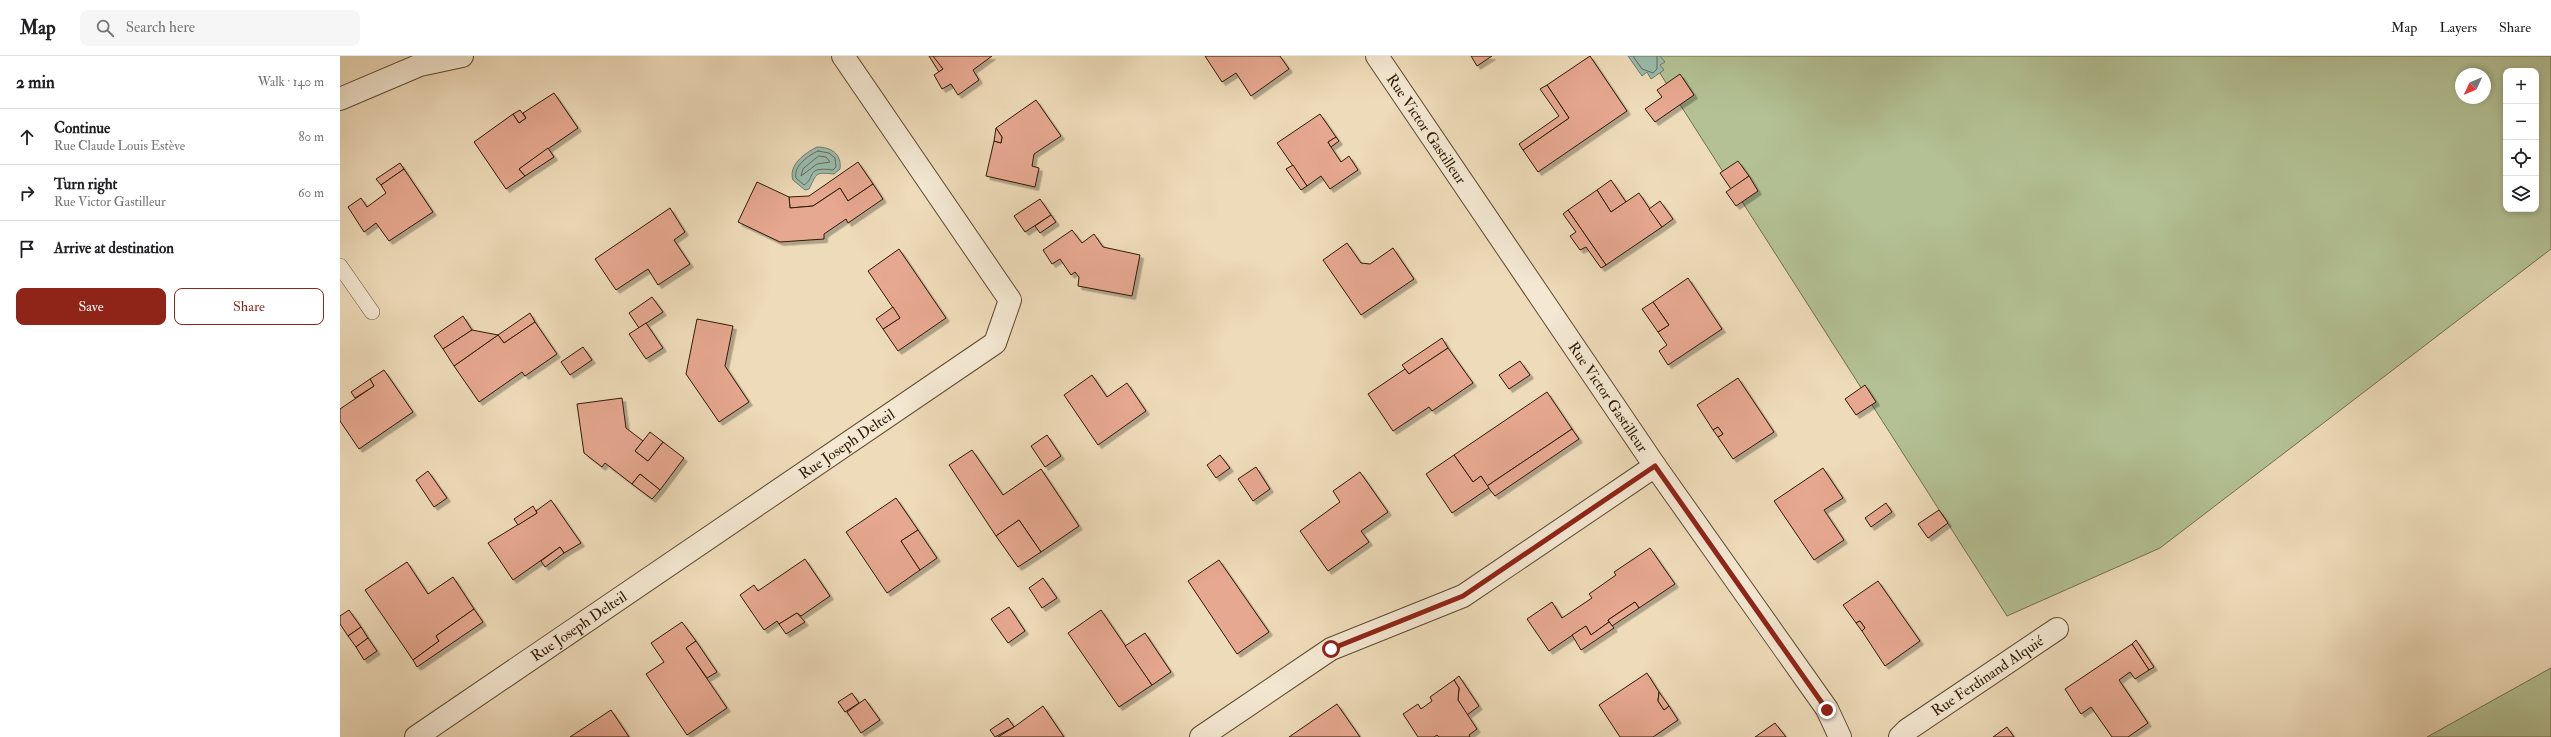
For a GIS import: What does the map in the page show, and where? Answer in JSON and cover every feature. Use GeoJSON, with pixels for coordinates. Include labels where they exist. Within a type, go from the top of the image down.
{"type":"FeatureCollection","features":[{"type":"Feature","properties":{"kind":"street"},"geometry":{"type":"LineString","coordinates":[[340,99],[420,65],[462,56]]}},
{"type":"Feature","properties":{"kind":"street","name":"Rue Joseph Delteil"},"geometry":{"type":"LineString","coordinates":[[416,737],[995,343],[1010,300],[843,56]]}},
{"type":"Feature","properties":{"kind":"street","name":"Rue Victor Gastilleur"},"geometry":{"type":"LineString","coordinates":[[1377,56],[1655,466],[1827,710],[1840,737]]}},
{"type":"Feature","properties":{"kind":"street"},"geometry":{"type":"LineString","coordinates":[[1201,737],[1331,649],[1463,596],[1655,466]]}},
{"type":"Feature","properties":{"kind":"street","name":"Rue Ferdinand Alquié"},"geometry":{"type":"LineString","coordinates":[[1900,737],[1907,730],[2057,629]]}},
{"type":"Feature","properties":{"kind":"lane"},"geometry":{"type":"LineString","coordinates":[[340,266],[372,312]]}},
{"type":"Feature","properties":{"kind":"green space"},"geometry":{"type":"Polygon","coordinates":[[[1649,56],[2551,56],[2551,249],[2160,548],[2007,616],[1649,56]]]}},
{"type":"Feature","properties":{"kind":"green space"},"geometry":{"type":"Polygon","coordinates":[[[2551,668],[2551,737],[2427,737],[2551,668]]]}},
{"type":"Feature","properties":{"kind":"water"},"geometry":{"type":"Polygon","coordinates":[[[1628,56],[1660,56],[1665,62],[1660,65],[1664,70],[1651,79],[1647,72],[1642,76],[1628,56]]]}},
{"type":"Feature","properties":{"kind":"water"},"geometry":{"type":"Polygon","coordinates":[[[817,147],[827,148],[834,152],[839,159],[840,169],[834,174],[823,173],[817,175],[809,189],[805,190],[793,180],[793,169],[803,156],[817,147]]]}},
{"type":"Feature","properties":{"kind":"building"},"geometry":{"type":"Polygon","coordinates":[[[929,56],[935,56],[943,69],[939,72],[929,56]]]}},
{"type":"Feature","properties":{"kind":"building"},"geometry":{"type":"Polygon","coordinates":[[[933,56],[992,56],[973,70],[979,80],[958,95],[951,84],[942,89],[934,75],[943,69],[933,56]]]}},
{"type":"Feature","properties":{"kind":"building"},"geometry":{"type":"Polygon","coordinates":[[[1205,56],[1280,56],[1289,69],[1251,96],[1236,73],[1222,82],[1205,56]]]}},
{"type":"Feature","properties":{"kind":"building"},"geometry":{"type":"Polygon","coordinates":[[[1471,56],[1492,56],[1477,66],[1471,56]]]}},
{"type":"Feature","properties":{"kind":"building"},"geometry":{"type":"Polygon","coordinates":[[[1590,56],[1627,111],[1538,172],[1523,150],[1569,118],[1547,85],[1590,56]]]}},
{"type":"Feature","properties":{"kind":"building"},"geometry":{"type":"Polygon","coordinates":[[[1680,74],[1694,95],[1655,122],[1645,109],[1662,97],[1657,90],[1680,74]]]}},
{"type":"Feature","properties":{"kind":"building"},"geometry":{"type":"Polygon","coordinates":[[[1547,85],[1569,118],[1523,150],[1519,144],[1559,116],[1540,89],[1547,85]]]}},
{"type":"Feature","properties":{"kind":"building"},"geometry":{"type":"Polygon","coordinates":[[[554,93],[578,128],[519,169],[525,176],[506,189],[474,142],[513,114],[519,123],[526,118],[523,113],[554,93]]]}},
{"type":"Feature","properties":{"kind":"building"},"geometry":{"type":"Polygon","coordinates":[[[1036,100],[1061,136],[1034,154],[1032,166],[1039,168],[1035,187],[986,176],[994,141],[1001,143],[1002,137],[996,128],[1036,100]]]}},
{"type":"Feature","properties":{"kind":"building"},"geometry":{"type":"Polygon","coordinates":[[[520,110],[526,118],[519,123],[513,114],[520,110]]]}},
{"type":"Feature","properties":{"kind":"building"},"geometry":{"type":"Polygon","coordinates":[[[1320,114],[1336,137],[1328,142],[1341,162],[1349,156],[1358,170],[1330,189],[1321,176],[1307,186],[1277,143],[1320,114]]]}},
{"type":"Feature","properties":{"kind":"building"},"geometry":{"type":"Polygon","coordinates":[[[996,128],[1002,137],[1001,143],[994,141],[996,128]]]}},
{"type":"Feature","properties":{"kind":"building"},"geometry":{"type":"Polygon","coordinates":[[[1336,137],[1339,141],[1331,147],[1328,142],[1336,137]]]}},
{"type":"Feature","properties":{"kind":"building"},"geometry":{"type":"Polygon","coordinates":[[[548,148],[554,157],[525,176],[519,169],[548,148]]]}},
{"type":"Feature","properties":{"kind":"building"},"geometry":{"type":"Polygon","coordinates":[[[1738,161],[1749,176],[1731,189],[1720,173],[1738,161]]]}},
{"type":"Feature","properties":{"kind":"building"},"geometry":{"type":"Polygon","coordinates":[[[858,162],[873,184],[848,201],[840,188],[813,206],[790,208],[789,197],[809,196],[858,162]]]}},
{"type":"Feature","properties":{"kind":"building"},"geometry":{"type":"Polygon","coordinates":[[[400,163],[404,169],[381,185],[376,179],[400,163]]]}},
{"type":"Feature","properties":{"kind":"building"},"geometry":{"type":"Polygon","coordinates":[[[1293,165],[1307,186],[1301,190],[1286,169],[1293,165]]]}},
{"type":"Feature","properties":{"kind":"building"},"geometry":{"type":"Polygon","coordinates":[[[404,169],[433,212],[389,241],[376,223],[364,232],[348,207],[361,198],[367,207],[386,193],[381,185],[404,169]]]}},
{"type":"Feature","properties":{"kind":"building"},"geometry":{"type":"Polygon","coordinates":[[[1749,176],[1758,191],[1736,206],[1726,192],[1749,176]]]}},
{"type":"Feature","properties":{"kind":"building"},"geometry":{"type":"Polygon","coordinates":[[[1611,180],[1626,202],[1611,212],[1597,190],[1611,180]]]}},
{"type":"Feature","properties":{"kind":"building"},"geometry":{"type":"Polygon","coordinates":[[[757,182],[789,197],[790,208],[813,206],[840,188],[848,201],[873,184],[883,199],[848,223],[846,219],[824,234],[824,239],[780,242],[738,222],[757,182]]]}},
{"type":"Feature","properties":{"kind":"building"},"geometry":{"type":"Polygon","coordinates":[[[1597,190],[1611,212],[1639,193],[1662,227],[1606,265],[1568,210],[1597,190]]]}},
{"type":"Feature","properties":{"kind":"building"},"geometry":{"type":"Polygon","coordinates":[[[1040,199],[1051,215],[1025,232],[1014,216],[1040,199]]]}},
{"type":"Feature","properties":{"kind":"building"},"geometry":{"type":"Polygon","coordinates":[[[1660,201],[1673,219],[1662,227],[1649,209],[1660,201]]]}},
{"type":"Feature","properties":{"kind":"building"},"geometry":{"type":"Polygon","coordinates":[[[670,208],[685,232],[674,240],[690,264],[658,285],[648,269],[616,290],[595,259],[670,208]]]}},
{"type":"Feature","properties":{"kind":"building"},"geometry":{"type":"Polygon","coordinates":[[[1568,210],[1606,265],[1601,268],[1586,247],[1580,250],[1570,236],[1576,232],[1563,214],[1568,210]]]}},
{"type":"Feature","properties":{"kind":"building"},"geometry":{"type":"Polygon","coordinates":[[[1051,215],[1056,222],[1040,233],[1035,226],[1051,215]]]}},
{"type":"Feature","properties":{"kind":"building"},"geometry":{"type":"Polygon","coordinates":[[[1072,230],[1082,243],[1094,234],[1103,247],[1140,255],[1132,296],[1078,286],[1079,277],[1075,272],[1071,275],[1060,259],[1052,264],[1043,250],[1072,230]]]}},
{"type":"Feature","properties":{"kind":"building"},"geometry":{"type":"Polygon","coordinates":[[[1347,243],[1361,263],[1370,264],[1393,248],[1414,279],[1361,315],[1323,260],[1347,243]]]}},
{"type":"Feature","properties":{"kind":"building"},"geometry":{"type":"Polygon","coordinates":[[[899,249],[946,318],[898,351],[883,329],[900,318],[868,271],[899,249]]]}},
{"type":"Feature","properties":{"kind":"building"},"geometry":{"type":"Polygon","coordinates":[[[1688,278],[1722,329],[1668,365],[1659,351],[1667,345],[1658,332],[1669,325],[1653,302],[1688,278]]]}},
{"type":"Feature","properties":{"kind":"building"},"geometry":{"type":"Polygon","coordinates":[[[652,297],[663,312],[639,328],[629,313],[652,297]]]}},
{"type":"Feature","properties":{"kind":"building"},"geometry":{"type":"Polygon","coordinates":[[[1653,302],[1669,325],[1658,332],[1642,309],[1653,302]]]}},
{"type":"Feature","properties":{"kind":"building"},"geometry":{"type":"Polygon","coordinates":[[[893,307],[900,318],[883,329],[876,319],[893,307]]]}},
{"type":"Feature","properties":{"kind":"building"},"geometry":{"type":"Polygon","coordinates":[[[530,313],[535,322],[504,343],[498,335],[530,313]]]}},
{"type":"Feature","properties":{"kind":"building"},"geometry":{"type":"Polygon","coordinates":[[[463,316],[472,330],[443,349],[434,336],[463,316]]]}},
{"type":"Feature","properties":{"kind":"building"},"geometry":{"type":"Polygon","coordinates":[[[697,319],[733,326],[725,366],[749,402],[719,422],[686,374],[697,319]]]}},
{"type":"Feature","properties":{"kind":"building"},"geometry":{"type":"Polygon","coordinates":[[[535,322],[557,354],[525,376],[522,372],[479,402],[454,366],[498,335],[504,343],[535,322]]]}},
{"type":"Feature","properties":{"kind":"building"},"geometry":{"type":"Polygon","coordinates":[[[646,323],[663,348],[646,359],[629,334],[646,323]]]}},
{"type":"Feature","properties":{"kind":"building"},"geometry":{"type":"Polygon","coordinates":[[[472,330],[498,335],[454,366],[443,349],[472,330]]]}},
{"type":"Feature","properties":{"kind":"building"},"geometry":{"type":"Polygon","coordinates":[[[1442,338],[1448,348],[1409,374],[1402,365],[1442,338]]]}},
{"type":"Feature","properties":{"kind":"building"},"geometry":{"type":"Polygon","coordinates":[[[583,347],[592,360],[570,375],[561,362],[583,347]]]}},
{"type":"Feature","properties":{"kind":"building"},"geometry":{"type":"Polygon","coordinates":[[[1448,348],[1473,383],[1432,411],[1429,407],[1393,431],[1368,394],[1405,369],[1409,374],[1448,348]]]}},
{"type":"Feature","properties":{"kind":"building"},"geometry":{"type":"Polygon","coordinates":[[[1520,361],[1530,375],[1509,389],[1499,375],[1520,361]]]}},
{"type":"Feature","properties":{"kind":"building"},"geometry":{"type":"Polygon","coordinates":[[[384,370],[413,412],[359,449],[340,421],[340,409],[374,386],[370,379],[384,370]]]}},
{"type":"Feature","properties":{"kind":"building"},"geometry":{"type":"Polygon","coordinates":[[[1092,375],[1107,397],[1127,383],[1146,411],[1098,445],[1064,395],[1092,375]]]}},
{"type":"Feature","properties":{"kind":"building"},"geometry":{"type":"Polygon","coordinates":[[[1738,378],[1774,432],[1733,459],[1718,437],[1723,434],[1718,427],[1713,430],[1697,405],[1738,378]]]}},
{"type":"Feature","properties":{"kind":"building"},"geometry":{"type":"Polygon","coordinates":[[[370,379],[374,386],[355,398],[351,392],[370,379]]]}},
{"type":"Feature","properties":{"kind":"building"},"geometry":{"type":"Polygon","coordinates":[[[1865,385],[1876,402],[1856,415],[1845,399],[1865,385]]]}},
{"type":"Feature","properties":{"kind":"building"},"geometry":{"type":"Polygon","coordinates":[[[1547,392],[1572,429],[1487,486],[1481,476],[1473,482],[1454,455],[1547,392]]]}},
{"type":"Feature","properties":{"kind":"building"},"geometry":{"type":"Polygon","coordinates":[[[622,398],[626,428],[643,441],[635,451],[648,461],[663,442],[684,458],[660,490],[640,474],[632,484],[605,463],[602,467],[584,453],[577,404],[622,398]]]}},
{"type":"Feature","properties":{"kind":"building"},"geometry":{"type":"Polygon","coordinates":[[[1718,427],[1723,434],[1718,437],[1713,430],[1718,427]]]}},
{"type":"Feature","properties":{"kind":"building"},"geometry":{"type":"Polygon","coordinates":[[[1572,429],[1579,439],[1495,496],[1487,486],[1572,429]]]}},
{"type":"Feature","properties":{"kind":"building"},"geometry":{"type":"Polygon","coordinates":[[[650,432],[663,442],[648,461],[635,451],[650,432]]]}},
{"type":"Feature","properties":{"kind":"building"},"geometry":{"type":"Polygon","coordinates":[[[1047,435],[1061,456],[1045,467],[1031,446],[1047,435]]]}},
{"type":"Feature","properties":{"kind":"building"},"geometry":{"type":"Polygon","coordinates":[[[972,450],[1003,495],[1041,469],[1079,526],[1041,552],[1019,520],[996,536],[949,465],[972,450]]]}},
{"type":"Feature","properties":{"kind":"building"},"geometry":{"type":"Polygon","coordinates":[[[1220,455],[1230,468],[1216,478],[1207,465],[1220,455]]]}},
{"type":"Feature","properties":{"kind":"building"},"geometry":{"type":"Polygon","coordinates":[[[1454,455],[1473,482],[1481,476],[1489,488],[1452,513],[1426,474],[1454,455]]]}},
{"type":"Feature","properties":{"kind":"building"},"geometry":{"type":"Polygon","coordinates":[[[1256,467],[1270,489],[1253,501],[1238,479],[1256,467]]]}},
{"type":"Feature","properties":{"kind":"building"},"geometry":{"type":"Polygon","coordinates":[[[1823,468],[1843,498],[1824,510],[1844,540],[1814,560],[1774,501],[1823,468]]]}},
{"type":"Feature","properties":{"kind":"building"},"geometry":{"type":"Polygon","coordinates":[[[428,471],[447,498],[434,507],[416,480],[428,471]]]}},
{"type":"Feature","properties":{"kind":"building"},"geometry":{"type":"Polygon","coordinates":[[[1360,472],[1388,512],[1361,531],[1369,542],[1328,571],[1300,531],[1340,502],[1333,491],[1360,472]]]}},
{"type":"Feature","properties":{"kind":"building"},"geometry":{"type":"Polygon","coordinates":[[[640,474],[660,490],[652,499],[632,484],[640,474]]]}},
{"type":"Feature","properties":{"kind":"building"},"geometry":{"type":"Polygon","coordinates":[[[896,498],[918,530],[901,541],[920,570],[887,593],[846,532],[896,498]]]}},
{"type":"Feature","properties":{"kind":"building"},"geometry":{"type":"Polygon","coordinates":[[[551,500],[581,543],[564,553],[560,547],[513,580],[488,543],[537,513],[536,511],[551,500]]]}},
{"type":"Feature","properties":{"kind":"building"},"geometry":{"type":"Polygon","coordinates":[[[1886,503],[1892,512],[1871,527],[1865,518],[1886,503]]]}},
{"type":"Feature","properties":{"kind":"building"},"geometry":{"type":"Polygon","coordinates":[[[533,506],[537,513],[518,525],[514,519],[533,506]]]}},
{"type":"Feature","properties":{"kind":"building"},"geometry":{"type":"Polygon","coordinates":[[[1939,510],[1948,523],[1928,538],[1918,524],[1939,510]]]}},
{"type":"Feature","properties":{"kind":"building"},"geometry":{"type":"Polygon","coordinates":[[[1019,520],[1041,552],[1018,567],[996,536],[1019,520]]]}},
{"type":"Feature","properties":{"kind":"building"},"geometry":{"type":"Polygon","coordinates":[[[918,530],[937,558],[920,570],[901,541],[918,530]]]}},
{"type":"Feature","properties":{"kind":"building"},"geometry":{"type":"Polygon","coordinates":[[[560,547],[564,553],[545,567],[541,561],[560,547]]]}},
{"type":"Feature","properties":{"kind":"building"},"geometry":{"type":"Polygon","coordinates":[[[1650,548],[1675,584],[1639,608],[1635,602],[1608,620],[1609,622],[1591,635],[1586,626],[1549,651],[1527,619],[1552,602],[1562,618],[1592,598],[1589,594],[1616,575],[1614,572],[1650,548]]]}},
{"type":"Feature","properties":{"kind":"building"},"geometry":{"type":"Polygon","coordinates":[[[805,559],[830,596],[801,616],[797,613],[779,624],[777,621],[764,630],[740,595],[754,585],[758,591],[805,559]]]}},
{"type":"Feature","properties":{"kind":"building"},"geometry":{"type":"Polygon","coordinates":[[[1219,560],[1269,632],[1237,654],[1188,581],[1219,560]]]}},
{"type":"Feature","properties":{"kind":"building"},"geometry":{"type":"Polygon","coordinates":[[[407,562],[428,594],[453,577],[474,609],[436,636],[439,641],[413,660],[365,590],[407,562]]]}},
{"type":"Feature","properties":{"kind":"building"},"geometry":{"type":"Polygon","coordinates":[[[1043,578],[1057,598],[1042,608],[1029,588],[1043,578]]]}},
{"type":"Feature","properties":{"kind":"building"},"geometry":{"type":"Polygon","coordinates":[[[1878,581],[1920,641],[1885,666],[1862,631],[1865,628],[1860,621],[1856,623],[1843,605],[1878,581]]]}},
{"type":"Feature","properties":{"kind":"building"},"geometry":{"type":"Polygon","coordinates":[[[1635,602],[1639,608],[1612,626],[1608,620],[1635,602]]]}},
{"type":"Feature","properties":{"kind":"building"},"geometry":{"type":"Polygon","coordinates":[[[1009,607],[1025,631],[1008,643],[991,619],[1009,607]]]}},
{"type":"Feature","properties":{"kind":"building"},"geometry":{"type":"Polygon","coordinates":[[[474,609],[483,622],[417,667],[413,660],[439,641],[436,636],[474,609]]]}},
{"type":"Feature","properties":{"kind":"building"},"geometry":{"type":"Polygon","coordinates":[[[349,610],[361,627],[348,636],[340,624],[340,616],[349,610]]]}},
{"type":"Feature","properties":{"kind":"building"},"geometry":{"type":"Polygon","coordinates":[[[1101,610],[1152,685],[1119,707],[1068,633],[1101,610]]]}},
{"type":"Feature","properties":{"kind":"building"},"geometry":{"type":"Polygon","coordinates":[[[797,613],[805,622],[786,634],[779,624],[797,613]]]}},
{"type":"Feature","properties":{"kind":"building"},"geometry":{"type":"Polygon","coordinates":[[[1860,621],[1865,628],[1862,631],[1856,623],[1860,621]]]}},
{"type":"Feature","properties":{"kind":"building"},"geometry":{"type":"Polygon","coordinates":[[[682,622],[696,641],[686,648],[727,708],[687,735],[646,674],[664,662],[651,643],[682,622]]]}},
{"type":"Feature","properties":{"kind":"building"},"geometry":{"type":"Polygon","coordinates":[[[1609,622],[1614,628],[1581,650],[1572,635],[1586,626],[1591,635],[1609,622]]]}},
{"type":"Feature","properties":{"kind":"building"},"geometry":{"type":"Polygon","coordinates":[[[361,627],[368,638],[356,647],[348,636],[361,627]]]}},
{"type":"Feature","properties":{"kind":"building"},"geometry":{"type":"Polygon","coordinates":[[[1145,633],[1171,672],[1152,685],[1125,646],[1145,633]]]}},
{"type":"Feature","properties":{"kind":"building"},"geometry":{"type":"Polygon","coordinates":[[[368,638],[377,651],[364,660],[356,647],[368,638]]]}},
{"type":"Feature","properties":{"kind":"building"},"geometry":{"type":"Polygon","coordinates":[[[2136,640],[2154,667],[2149,670],[2132,644],[2136,640]]]}},
{"type":"Feature","properties":{"kind":"building"},"geometry":{"type":"Polygon","coordinates":[[[696,641],[717,672],[707,678],[686,648],[696,641]]]}},
{"type":"Feature","properties":{"kind":"building"},"geometry":{"type":"Polygon","coordinates":[[[2132,644],[2149,670],[2135,679],[2130,672],[2119,680],[2148,723],[2128,737],[2112,737],[2091,707],[2081,714],[2065,689],[2132,644]]]}},
{"type":"Feature","properties":{"kind":"building"},"geometry":{"type":"Polygon","coordinates":[[[1647,673],[1659,692],[1658,701],[1664,710],[1669,706],[1678,720],[1653,737],[1620,737],[1599,705],[1647,673]]]}},
{"type":"Feature","properties":{"kind":"building"},"geometry":{"type":"Polygon","coordinates":[[[1459,676],[1479,706],[1467,715],[1458,700],[1459,688],[1454,680],[1459,676]]]}},
{"type":"Feature","properties":{"kind":"building"},"geometry":{"type":"Polygon","coordinates":[[[1454,680],[1459,688],[1458,700],[1477,729],[1469,735],[1470,737],[1439,737],[1437,735],[1434,737],[1418,737],[1403,714],[1418,704],[1421,709],[1432,701],[1430,697],[1454,680]]]}},
{"type":"Feature","properties":{"kind":"building"},"geometry":{"type":"Polygon","coordinates":[[[1659,692],[1669,706],[1664,710],[1658,701],[1659,692]]]}},
{"type":"Feature","properties":{"kind":"building"},"geometry":{"type":"Polygon","coordinates":[[[852,693],[859,703],[845,712],[838,702],[852,693]]]}},
{"type":"Feature","properties":{"kind":"building"},"geometry":{"type":"Polygon","coordinates":[[[865,699],[880,720],[861,733],[847,712],[865,699]]]}},
{"type":"Feature","properties":{"kind":"building"},"geometry":{"type":"Polygon","coordinates":[[[1337,704],[1360,737],[1289,737],[1337,704]]]}},
{"type":"Feature","properties":{"kind":"building"},"geometry":{"type":"Polygon","coordinates":[[[1043,706],[1064,737],[998,737],[1014,727],[1043,706]]]}},
{"type":"Feature","properties":{"kind":"building"},"geometry":{"type":"Polygon","coordinates":[[[611,710],[629,737],[570,737],[611,710]]]}},
{"type":"Feature","properties":{"kind":"building"},"geometry":{"type":"Polygon","coordinates":[[[1008,718],[1014,727],[995,737],[990,730],[1008,718]]]}},
{"type":"Feature","properties":{"kind":"building"},"geometry":{"type":"Polygon","coordinates":[[[1775,723],[1786,737],[1755,737],[1775,723]]]}},
{"type":"Feature","properties":{"kind":"building"},"geometry":{"type":"Polygon","coordinates":[[[2007,727],[2014,737],[1993,737],[2007,727]]]}},
{"type":"Feature","properties":{"kind":"route"},"geometry":{"type":"LineString","coordinates":[[1331,649],[1463,596],[1655,466],[1827,710]]}}]}
